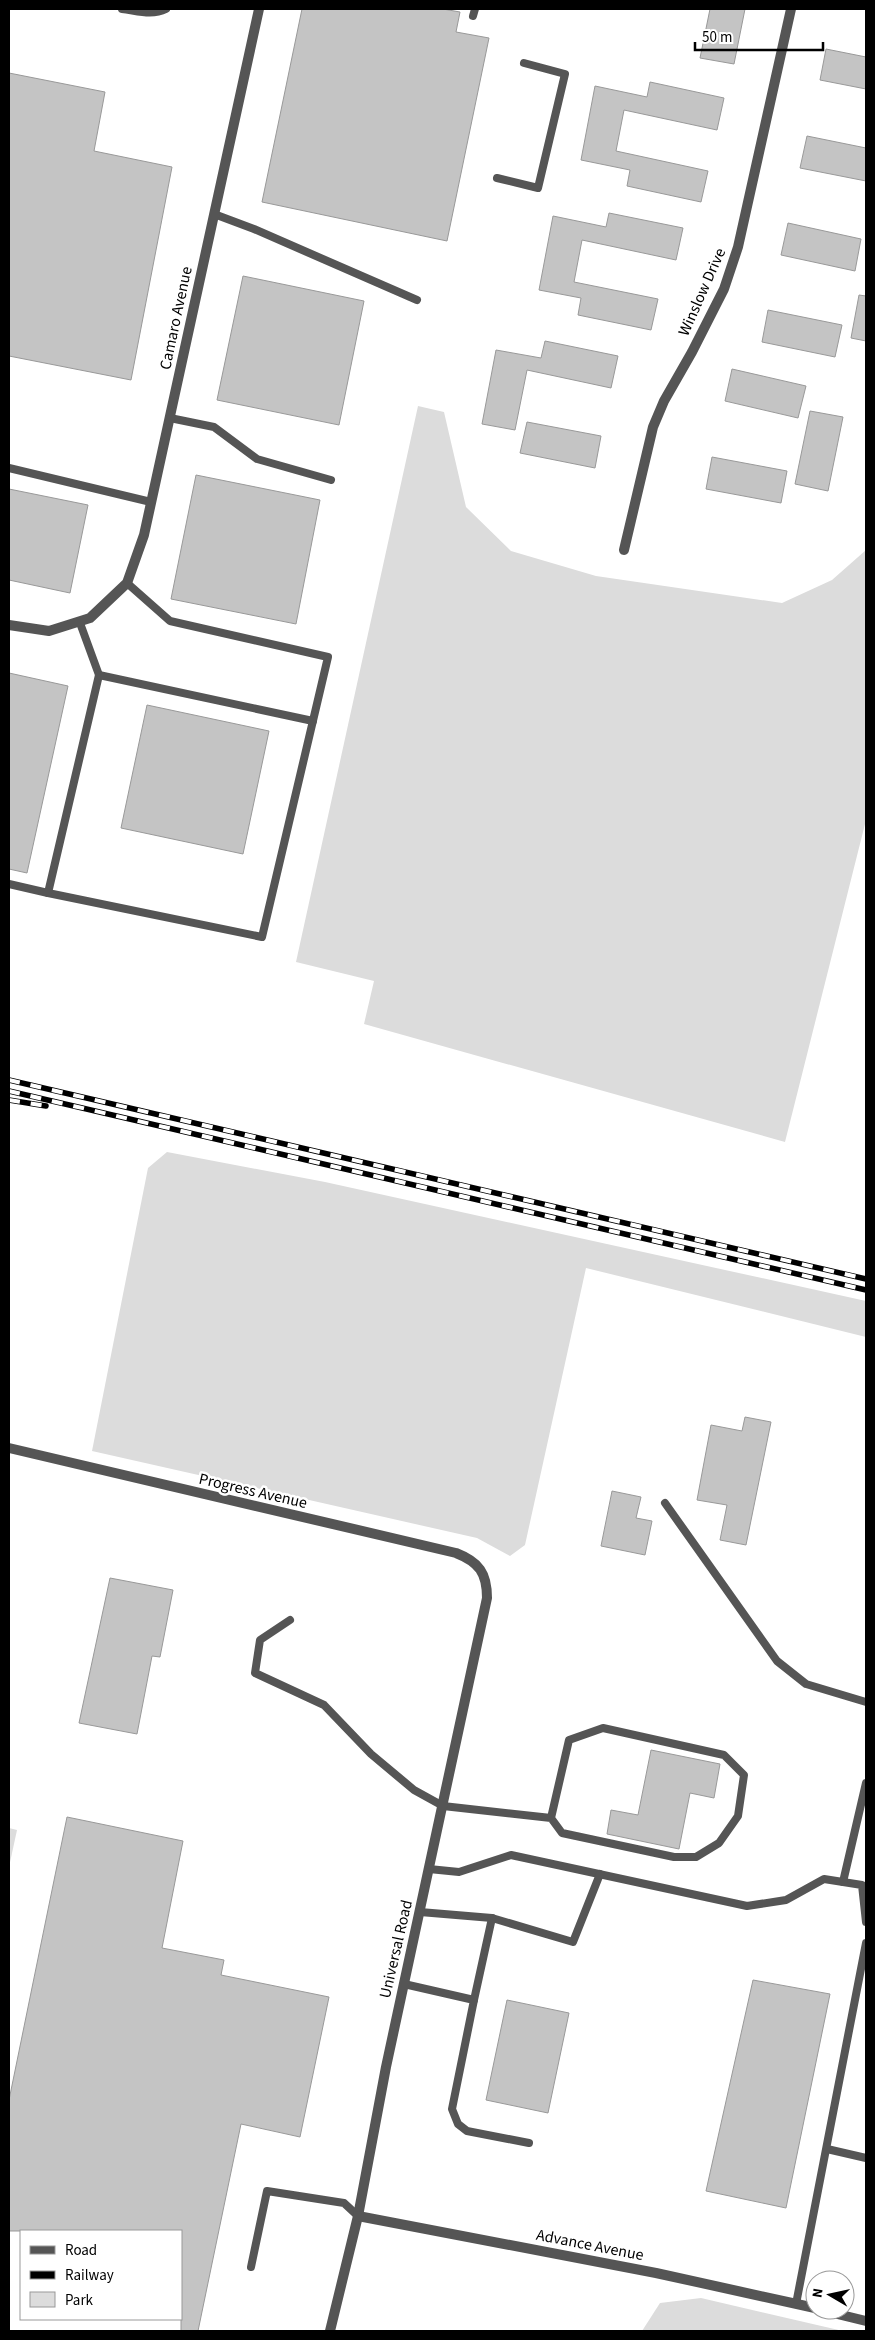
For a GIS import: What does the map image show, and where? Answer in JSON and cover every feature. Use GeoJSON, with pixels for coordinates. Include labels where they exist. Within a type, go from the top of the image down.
{"type":"FeatureCollection","features":[{"type":"Feature","properties":{"kind":"street","name":"Camaro Avenue"},"geometry":{"type":"LineString","coordinates":[[85,620],[127,584],[144,535],[259,9]]}},
{"type":"Feature","properties":{"kind":"street","name":"Winslow Drive"},"geometry":{"type":"LineString","coordinates":[[624,550],[653,427],[664,401],[692,352],[724,289],[738,247],[791,9]]}},
{"type":"Feature","properties":{"kind":"street"},"geometry":{"type":"LineString","coordinates":[[9,625],[49,631],[85,620]]}},
{"type":"Feature","properties":{"kind":"street","name":"Progress Avenue"},"geometry":{"type":"LineString","coordinates":[[9,1448],[456,1552],[472,1559],[483,1573]]}},
{"type":"Feature","properties":{"kind":"street","name":"Universal Road"},"geometry":{"type":"LineString","coordinates":[[330,2331],[358,2216],[404,1984],[487,1598],[487,1585],[483,1573]]}},
{"type":"Feature","properties":{"kind":"street","name":"Advance Avenue"},"geometry":{"type":"LineString","coordinates":[[358,2216],[656,2272],[805,2306]]}},
{"type":"Feature","properties":{"kind":"lane"},"geometry":{"type":"LineString","coordinates":[[122,9],[148,13],[158,13],[166,9]]}},
{"type":"Feature","properties":{"kind":"lane"},"geometry":{"type":"LineString","coordinates":[[497,178],[538,188],[565,74],[524,63]]}},
{"type":"Feature","properties":{"kind":"lane"},"geometry":{"type":"LineString","coordinates":[[214,214],[254,229],[416,300]]}},
{"type":"Feature","properties":{"kind":"lane"},"geometry":{"type":"LineString","coordinates":[[170,418],[214,427],[257,459],[331,480]]}},
{"type":"Feature","properties":{"kind":"lane"},"geometry":{"type":"LineString","coordinates":[[9,468],[151,502]]}},
{"type":"Feature","properties":{"kind":"lane"},"geometry":{"type":"LineString","coordinates":[[9,884],[262,937],[328,657],[170,621],[127,584]]}},
{"type":"Feature","properties":{"kind":"lane"},"geometry":{"type":"LineString","coordinates":[[48,893],[99,675],[85,620]]}},
{"type":"Feature","properties":{"kind":"lane"},"geometry":{"type":"LineString","coordinates":[[99,675],[313,720]]}},
{"type":"Feature","properties":{"kind":"lane"},"geometry":{"type":"LineString","coordinates":[[665,1504],[777,1661],[806,1684],[866,1702]]}},
{"type":"Feature","properties":{"kind":"lane"},"geometry":{"type":"LineString","coordinates":[[290,1620],[260,1640],[255,1673],[324,1705],[370,1754],[414,1790],[442,1806],[551,1818],[562,1833],[674,1857],[696,1856],[719,1843],[738,1816],[744,1775],[724,1755],[602,1728],[569,1740],[551,1818]]}},
{"type":"Feature","properties":{"kind":"lane"},"geometry":{"type":"LineString","coordinates":[[843,1882],[866,1783]]}},
{"type":"Feature","properties":{"kind":"lane"},"geometry":{"type":"LineString","coordinates":[[429,1870],[459,1872],[511,1856],[748,1906],[786,1900],[824,1879],[862,1885],[866,1922]]}},
{"type":"Feature","properties":{"kind":"lane"},"geometry":{"type":"LineString","coordinates":[[420,1912],[492,1918],[573,1942],[600,1874]]}},
{"type":"Feature","properties":{"kind":"lane"},"geometry":{"type":"LineString","coordinates":[[492,1918],[452,2109],[458,2124],[467,2131],[529,2143]]}},
{"type":"Feature","properties":{"kind":"lane"},"geometry":{"type":"LineString","coordinates":[[796,2304],[866,1943]]}},
{"type":"Feature","properties":{"kind":"lane"},"geometry":{"type":"LineString","coordinates":[[404,1984],[474,2000]]}},
{"type":"Feature","properties":{"kind":"lane"},"geometry":{"type":"LineString","coordinates":[[827,2148],[866,2158]]}},
{"type":"Feature","properties":{"kind":"lane"},"geometry":{"type":"LineString","coordinates":[[251,2267],[267,2191],[344,2203],[358,2216]]}},
{"type":"Feature","properties":{"kind":"green space"},"geometry":{"type":"Polygon","coordinates":[[[418,406],[444,412],[466,507],[511,551],[596,576],[782,603],[832,580],[866,550],[866,820],[785,1142],[364,1024],[374,981],[296,962],[418,406]]]}},
{"type":"Feature","properties":{"kind":"green space"},"geometry":{"type":"Polygon","coordinates":[[[167,1152],[325,1182],[866,1301],[866,1337],[586,1268],[525,1545],[510,1556],[477,1538],[92,1451],[148,1168],[167,1152]]]}},
{"type":"Feature","properties":{"kind":"green space"},"geometry":{"type":"Polygon","coordinates":[[[9,1828],[17,1830],[9,1867],[9,1828]]]}},
{"type":"Feature","properties":{"kind":"green space"},"geometry":{"type":"Polygon","coordinates":[[[701,2298],[843,2331],[642,2331],[660,2303],[701,2298]]]}},
{"type":"Feature","properties":{"kind":"building"},"geometry":{"type":"Polygon","coordinates":[[[302,9],[443,9],[460,12],[456,32],[489,38],[447,241],[262,202],[302,9]]]}},
{"type":"Feature","properties":{"kind":"building"},"geometry":{"type":"Polygon","coordinates":[[[710,9],[745,9],[734,64],[700,58],[710,9]]]}},
{"type":"Feature","properties":{"kind":"building"},"geometry":{"type":"Polygon","coordinates":[[[826,49],[866,57],[866,89],[820,80],[826,49]]]}},
{"type":"Feature","properties":{"kind":"building"},"geometry":{"type":"Polygon","coordinates":[[[9,73],[105,92],[94,151],[172,167],[131,380],[9,356],[9,73]]]}},
{"type":"Feature","properties":{"kind":"building"},"geometry":{"type":"Polygon","coordinates":[[[650,82],[724,98],[717,130],[624,110],[616,151],[708,171],[701,202],[627,186],[630,170],[581,160],[595,86],[647,97],[650,82]]]}},
{"type":"Feature","properties":{"kind":"building"},"geometry":{"type":"Polygon","coordinates":[[[807,136],[866,148],[866,181],[800,168],[807,136]]]}},
{"type":"Feature","properties":{"kind":"building"},"geometry":{"type":"Polygon","coordinates":[[[609,213],[683,228],[676,260],[582,240],[574,282],[658,299],[651,330],[578,315],[581,298],[539,290],[553,216],[606,227],[609,213]]]}},
{"type":"Feature","properties":{"kind":"building"},"geometry":{"type":"Polygon","coordinates":[[[788,223],[861,239],[855,271],[781,255],[788,223]]]}},
{"type":"Feature","properties":{"kind":"building"},"geometry":{"type":"Polygon","coordinates":[[[243,276],[364,301],[339,425],[217,400],[243,276]]]}},
{"type":"Feature","properties":{"kind":"building"},"geometry":{"type":"Polygon","coordinates":[[[859,295],[866,296],[866,341],[851,338],[859,295]]]}},
{"type":"Feature","properties":{"kind":"building"},"geometry":{"type":"Polygon","coordinates":[[[768,310],[842,325],[835,357],[762,342],[768,310]]]}},
{"type":"Feature","properties":{"kind":"building"},"geometry":{"type":"Polygon","coordinates":[[[545,341],[618,356],[611,388],[527,370],[515,430],[482,424],[496,350],[541,358],[545,341]]]}},
{"type":"Feature","properties":{"kind":"building"},"geometry":{"type":"Polygon","coordinates":[[[732,369],[806,386],[798,418],[725,401],[732,369]]]}},
{"type":"Feature","properties":{"kind":"building"},"geometry":{"type":"Polygon","coordinates":[[[810,411],[843,417],[828,491],[795,484],[810,411]]]}},
{"type":"Feature","properties":{"kind":"building"},"geometry":{"type":"Polygon","coordinates":[[[527,422],[601,436],[595,468],[520,453],[527,422]]]}},
{"type":"Feature","properties":{"kind":"building"},"geometry":{"type":"Polygon","coordinates":[[[712,457],[787,471],[781,503],[706,489],[712,457]]]}},
{"type":"Feature","properties":{"kind":"building"},"geometry":{"type":"Polygon","coordinates":[[[196,475],[320,500],[296,624],[171,599],[196,475]]]}},
{"type":"Feature","properties":{"kind":"building"},"geometry":{"type":"Polygon","coordinates":[[[9,489],[88,505],[70,593],[9,580],[9,489]]]}},
{"type":"Feature","properties":{"kind":"building"},"geometry":{"type":"Polygon","coordinates":[[[9,673],[68,686],[27,873],[9,869],[9,673]]]}},
{"type":"Feature","properties":{"kind":"building"},"geometry":{"type":"Polygon","coordinates":[[[147,705],[269,731],[243,854],[121,828],[147,705]]]}},
{"type":"Feature","properties":{"kind":"building"},"geometry":{"type":"Polygon","coordinates":[[[745,1417],[771,1422],[746,1545],[720,1540],[727,1505],[697,1500],[711,1425],[742,1431],[745,1417]]]}},
{"type":"Feature","properties":{"kind":"building"},"geometry":{"type":"Polygon","coordinates":[[[612,1491],[641,1497],[636,1518],[652,1521],[645,1555],[601,1546],[612,1491]]]}},
{"type":"Feature","properties":{"kind":"building"},"geometry":{"type":"Polygon","coordinates":[[[110,1578],[173,1590],[160,1657],[152,1656],[137,1734],[79,1723],[110,1578]]]}},
{"type":"Feature","properties":{"kind":"building"},"geometry":{"type":"Polygon","coordinates":[[[651,1750],[720,1764],[714,1798],[690,1793],[679,1849],[607,1834],[611,1810],[638,1815],[651,1750]]]}},
{"type":"Feature","properties":{"kind":"building"},"geometry":{"type":"Polygon","coordinates":[[[67,1817],[183,1841],[162,1948],[224,1960],[221,1975],[329,1997],[300,2137],[241,2124],[198,2331],[181,2331],[182,2230],[9,2231],[9,2100],[67,1817]]]}},
{"type":"Feature","properties":{"kind":"building"},"geometry":{"type":"Polygon","coordinates":[[[753,1980],[830,1994],[786,2208],[706,2191],[753,1980]]]}},
{"type":"Feature","properties":{"kind":"building"},"geometry":{"type":"Polygon","coordinates":[[[507,2000],[569,2013],[548,2113],[486,2100],[507,2000]]]}},
{"type":"Feature","properties":{"kind":"railway"},"geometry":{"type":"LineString","coordinates":[[9,1080],[866,1279]]}},
{"type":"Feature","properties":{"kind":"railway"},"geometry":{"type":"LineString","coordinates":[[9,1091],[866,1290]]}},
{"type":"Feature","properties":{"kind":"railway"},"geometry":{"type":"LineString","coordinates":[[9,1100],[46,1106]]}}]}
